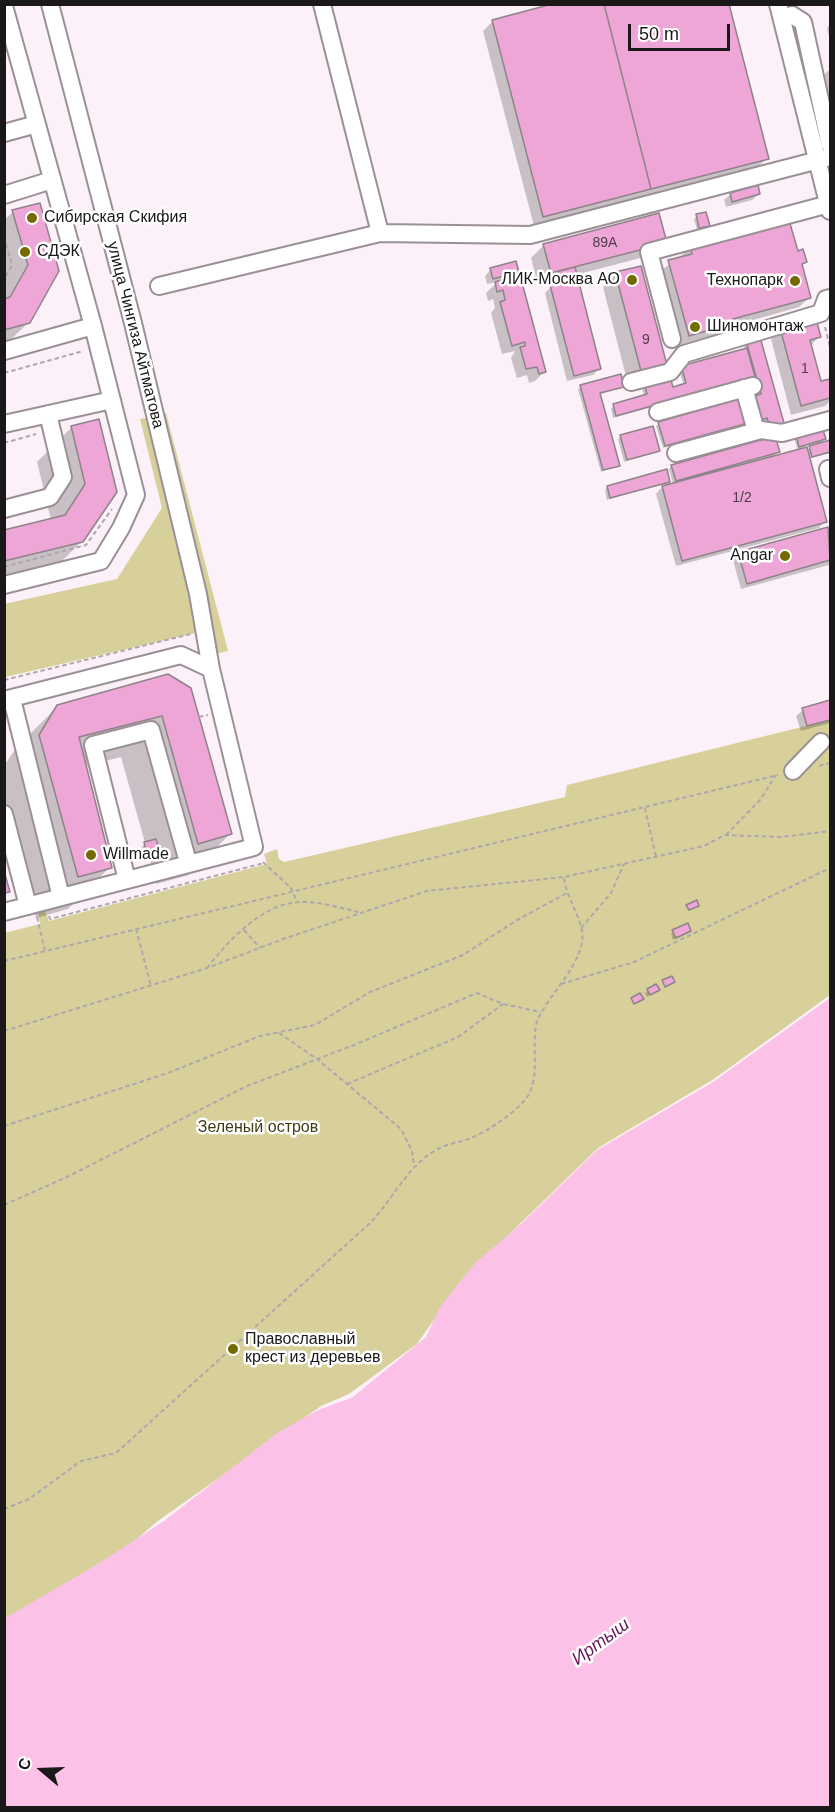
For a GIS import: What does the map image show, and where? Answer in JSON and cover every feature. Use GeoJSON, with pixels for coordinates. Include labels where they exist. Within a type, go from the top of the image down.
{"type":"FeatureCollection","features":[{"type":"Feature","properties":{"kind":"street","name":"улица Чингиза Айтматова"},"geometry":{"type":"LineString","coordinates":[[50,4],[196,582],[211,669],[254,847],[188,862]]}},
{"type":"Feature","properties":{"kind":"street"},"geometry":{"type":"LineString","coordinates":[[322,4],[380,233]]}},
{"type":"Feature","properties":{"kind":"street"},"geometry":{"type":"LineString","coordinates":[[4,6],[93,326],[136,495],[121,528],[101,561],[4,585]]}},
{"type":"Feature","properties":{"kind":"street"},"geometry":{"type":"LineString","coordinates":[[780,11],[802,22],[831,144]]}},
{"type":"Feature","properties":{"kind":"street"},"geometry":{"type":"LineString","coordinates":[[672,339],[649,252],[830,208],[824,159],[780,11]]}},
{"type":"Feature","properties":{"kind":"street"},"geometry":{"type":"LineString","coordinates":[[4,133],[37,123]]}},
{"type":"Feature","properties":{"kind":"street"},"geometry":{"type":"LineString","coordinates":[[159,286],[380,233],[530,235],[824,159]]}},
{"type":"Feature","properties":{"kind":"street"},"geometry":{"type":"LineString","coordinates":[[4,195],[52,180]]}},
{"type":"Feature","properties":{"kind":"street"},"geometry":{"type":"LineString","coordinates":[[631,382],[670,372],[684,354],[821,313],[826,299],[831,298]]}},
{"type":"Feature","properties":{"kind":"street"},"geometry":{"type":"LineString","coordinates":[[4,351],[93,326]]}},
{"type":"Feature","properties":{"kind":"street"},"geometry":{"type":"LineString","coordinates":[[658,412],[748,387],[756,431]]}},
{"type":"Feature","properties":{"kind":"street"},"geometry":{"type":"LineString","coordinates":[[4,424],[50,422],[112,400]]}},
{"type":"Feature","properties":{"kind":"street"},"geometry":{"type":"LineString","coordinates":[[676,453],[756,431],[782,433],[831,420]]}},
{"type":"Feature","properties":{"kind":"street"},"geometry":{"type":"LineString","coordinates":[[4,509],[50,497],[63,477],[50,422]]}},
{"type":"Feature","properties":{"kind":"street"},"geometry":{"type":"LineString","coordinates":[[4,701],[181,655],[211,669]]}},
{"type":"Feature","properties":{"kind":"street"},"geometry":{"type":"LineString","coordinates":[[4,701],[13,703],[61,897]]}},
{"type":"Feature","properties":{"kind":"street"},"geometry":{"type":"LineString","coordinates":[[4,912],[32,909],[61,897],[127,880],[188,862],[151,730],[93,745],[127,880]]}},
{"type":"Feature","properties":{"kind":"street"},"geometry":{"type":"LineString","coordinates":[[793,771],[821,742]]}},
{"type":"Feature","properties":{"kind":"street"},"geometry":{"type":"LineString","coordinates":[[4,814],[32,909]]}},
{"type":"Feature","properties":{"kind":"path"},"geometry":{"type":"LineString","coordinates":[[4,237],[12,266],[4,280]]}},
{"type":"Feature","properties":{"kind":"path"},"geometry":{"type":"LineString","coordinates":[[821,313],[831,347]]}},
{"type":"Feature","properties":{"kind":"path"},"geometry":{"type":"LineString","coordinates":[[4,373],[90,349]]}},
{"type":"Feature","properties":{"kind":"path"},"geometry":{"type":"LineString","coordinates":[[4,443],[50,422]]}},
{"type":"Feature","properties":{"kind":"path"},"geometry":{"type":"LineString","coordinates":[[4,567],[86,545],[118,501]]}},
{"type":"Feature","properties":{"kind":"path"},"geometry":{"type":"LineString","coordinates":[[4,680],[200,632]]}},
{"type":"Feature","properties":{"kind":"path"},"geometry":{"type":"LineString","coordinates":[[4,961],[831,763]]}},
{"type":"Feature","properties":{"kind":"path"},"geometry":{"type":"LineString","coordinates":[[4,1031],[207,968],[427,891],[564,877],[704,846],[725,835],[760,800],[776,776]]}},
{"type":"Feature","properties":{"kind":"path"},"geometry":{"type":"LineString","coordinates":[[645,808],[656,857]]}},
{"type":"Feature","properties":{"kind":"path"},"geometry":{"type":"LineString","coordinates":[[725,835],[781,837],[831,831]]}},
{"type":"Feature","properties":{"kind":"path"},"geometry":{"type":"LineString","coordinates":[[47,910],[50,919],[264,863],[294,893],[297,902]]}},
{"type":"Feature","properties":{"kind":"path"},"geometry":{"type":"LineString","coordinates":[[582,928],[611,893],[624,864]]}},
{"type":"Feature","properties":{"kind":"path"},"geometry":{"type":"LineString","coordinates":[[560,985],[634,962],[831,868]]}},
{"type":"Feature","properties":{"kind":"path"},"geometry":{"type":"LineString","coordinates":[[4,1509],[29,1499],[81,1461],[116,1453],[150,1425],[369,1224],[385,1207],[414,1166],[439,1148],[470,1139],[487,1130],[527,1097],[533,1078],[534,1032],[541,1012],[578,958],[582,940],[582,928],[567,893],[564,877]]}},
{"type":"Feature","properties":{"kind":"path"},"geometry":{"type":"LineString","coordinates":[[4,1126],[78,1100],[168,1073],[230,1046],[315,1025],[370,992],[463,955],[517,920],[567,893]]}},
{"type":"Feature","properties":{"kind":"path"},"geometry":{"type":"LineString","coordinates":[[269,898],[272,908]]}},
{"type":"Feature","properties":{"kind":"path"},"geometry":{"type":"LineString","coordinates":[[207,968],[225,946],[272,908],[297,902],[362,912]]}},
{"type":"Feature","properties":{"kind":"path"},"geometry":{"type":"LineString","coordinates":[[32,909],[45,951]]}},
{"type":"Feature","properties":{"kind":"path"},"geometry":{"type":"LineString","coordinates":[[136,929],[151,986]]}},
{"type":"Feature","properties":{"kind":"path"},"geometry":{"type":"LineString","coordinates":[[244,930],[260,948]]}},
{"type":"Feature","properties":{"kind":"path"},"geometry":{"type":"LineString","coordinates":[[4,1205],[67,1178],[247,1086],[477,993],[503,1004],[541,1012]]}},
{"type":"Feature","properties":{"kind":"path"},"geometry":{"type":"LineString","coordinates":[[347,1084],[458,1037],[503,1004]]}},
{"type":"Feature","properties":{"kind":"path"},"geometry":{"type":"LineString","coordinates":[[279,1033],[317,1059],[401,1129],[412,1150],[414,1166]]}},
{"type":"Feature","properties":{"kind":"green space"},"geometry":{"type":"Polygon","coordinates":[[[166,413],[228,651],[210,655],[200,632],[5,677],[4,604],[117,579],[162,508],[140,419],[166,413]]]}},
{"type":"Feature","properties":{"kind":"green space","name":"Зеленый остров"},"geometry":{"type":"Polygon","coordinates":[[[830,720],[830,995],[714,1079],[598,1148],[461,1281],[417,1344],[349,1394],[321,1406],[158,1521],[115,1557],[5,1620],[4,933],[40,924],[38,913],[45,911],[49,921],[267,864],[264,854],[277,849],[279,859],[284,862],[565,797],[567,785],[830,720]]]}},
{"type":"Feature","properties":{"kind":"water","name":"Иртыш"},"geometry":{"type":"Polygon","coordinates":[[[830,998],[830,1807],[5,1807],[5,1618],[93,1567],[164,1521],[277,1433],[316,1411],[353,1397],[426,1337],[440,1307],[475,1263],[521,1224],[597,1150],[713,1082],[830,998]]]}},
{"type":"Feature","properties":{"kind":"building"},"geometry":{"type":"Polygon","coordinates":[[[552,4],[604,4],[651,189],[543,217],[492,20],[552,4]]]}},
{"type":"Feature","properties":{"kind":"building"},"geometry":{"type":"Polygon","coordinates":[[[604,4],[729,4],[769,159],[651,189],[604,4]]]}},
{"type":"Feature","properties":{"kind":"building"},"geometry":{"type":"Polygon","coordinates":[[[758,185],[760,194],[732,202],[730,193],[758,185]]]}},
{"type":"Feature","properties":{"kind":"building"},"geometry":{"type":"Polygon","coordinates":[[[40,203],[59,271],[30,323],[4,330],[4,299],[10,297],[28,265],[12,210],[40,203]]]}},
{"type":"Feature","properties":{"kind":"building"},"geometry":{"type":"Polygon","coordinates":[[[706,212],[710,226],[699,228],[696,214],[706,212]]]}},
{"type":"Feature","properties":{"kind":"building"},"geometry":{"type":"Polygon","coordinates":[[[659,213],[667,243],[551,273],[543,244],[659,213]]]}},
{"type":"Feature","properties":{"kind":"building"},"geometry":{"type":"Polygon","coordinates":[[[789,220],[798,251],[803,249],[807,262],[802,264],[811,298],[733,319],[734,323],[689,336],[668,260],[692,254],[690,246],[789,220]]]}},
{"type":"Feature","properties":{"kind":"building"},"geometry":{"type":"Polygon","coordinates":[[[516,261],[519,272],[493,279],[490,268],[516,261]]]}},
{"type":"Feature","properties":{"kind":"building"},"geometry":{"type":"Polygon","coordinates":[[[641,266],[667,365],[641,371],[615,272],[641,266]]]}},
{"type":"Feature","properties":{"kind":"building"},"geometry":{"type":"Polygon","coordinates":[[[575,267],[601,369],[574,376],[550,285],[559,283],[556,272],[575,267]]]}},
{"type":"Feature","properties":{"kind":"building"},"geometry":{"type":"Polygon","coordinates":[[[520,275],[546,372],[539,374],[537,367],[526,369],[520,347],[525,346],[525,342],[512,346],[500,302],[505,300],[503,290],[497,292],[495,282],[520,275]]]}},
{"type":"Feature","properties":{"kind":"building"},"geometry":{"type":"Polygon","coordinates":[[[816,319],[821,337],[810,340],[821,381],[830,379],[830,398],[801,406],[780,328],[816,319]]]}},
{"type":"Feature","properties":{"kind":"building"},"geometry":{"type":"Polygon","coordinates":[[[760,337],[784,423],[770,427],[767,418],[758,421],[751,397],[761,394],[746,341],[760,337]]]}},
{"type":"Feature","properties":{"kind":"building"},"geometry":{"type":"Polygon","coordinates":[[[747,348],[755,377],[616,416],[613,404],[647,394],[644,384],[670,377],[673,387],[686,383],[681,366],[747,348]]]}},
{"type":"Feature","properties":{"kind":"building"},"geometry":{"type":"Polygon","coordinates":[[[621,374],[624,387],[600,393],[620,466],[603,470],[580,385],[621,374]]]}},
{"type":"Feature","properties":{"kind":"building"},"geometry":{"type":"Polygon","coordinates":[[[742,398],[748,423],[665,446],[658,422],[742,398]]]}},
{"type":"Feature","properties":{"kind":"building"},"geometry":{"type":"Polygon","coordinates":[[[99,419],[117,492],[83,542],[4,561],[4,530],[65,515],[85,484],[71,426],[99,419]]]}},
{"type":"Feature","properties":{"kind":"building"},"geometry":{"type":"Polygon","coordinates":[[[653,426],[660,451],[627,460],[620,435],[653,426]]]}},
{"type":"Feature","properties":{"kind":"building"},"geometry":{"type":"Polygon","coordinates":[[[822,427],[826,439],[799,447],[796,434],[822,427]]]}},
{"type":"Feature","properties":{"kind":"building"},"geometry":{"type":"Polygon","coordinates":[[[775,436],[780,452],[676,481],[671,465],[775,436]]]}},
{"type":"Feature","properties":{"kind":"building"},"geometry":{"type":"Polygon","coordinates":[[[830,440],[830,452],[812,457],[809,446],[830,440]]]}},
{"type":"Feature","properties":{"kind":"building"},"geometry":{"type":"Polygon","coordinates":[[[807,447],[827,522],[682,561],[662,486],[807,447]]]}},
{"type":"Feature","properties":{"kind":"building"},"geometry":{"type":"Polygon","coordinates":[[[667,469],[670,482],[610,498],[607,486],[667,469]]]}},
{"type":"Feature","properties":{"kind":"building","name":"Angar"},"geometry":{"type":"Polygon","coordinates":[[[828,527],[830,560],[747,584],[738,552],[828,527]]]}},
{"type":"Feature","properties":{"kind":"building"},"geometry":{"type":"Polygon","coordinates":[[[168,674],[191,688],[232,834],[198,844],[162,716],[79,737],[112,868],[78,877],[39,735],[57,705],[168,674]]]}},
{"type":"Feature","properties":{"kind":"building"},"geometry":{"type":"Polygon","coordinates":[[[830,700],[830,720],[807,726],[802,708],[830,700]]]}},
{"type":"Feature","properties":{"kind":"building"},"geometry":{"type":"Polygon","coordinates":[[[156,839],[160,852],[147,856],[144,842],[156,839]]]}},
{"type":"Feature","properties":{"kind":"building"},"geometry":{"type":"Polygon","coordinates":[[[4,871],[10,892],[4,893],[4,871]]]}},
{"type":"Feature","properties":{"kind":"building"},"geometry":{"type":"Polygon","coordinates":[[[697,900],[699,906],[689,910],[686,905],[697,900]]]}},
{"type":"Feature","properties":{"kind":"building"},"geometry":{"type":"Polygon","coordinates":[[[688,923],[691,931],[676,938],[672,930],[688,923]]]}},
{"type":"Feature","properties":{"kind":"building"},"geometry":{"type":"Polygon","coordinates":[[[672,976],[675,982],[665,987],[662,980],[672,976]]]}},
{"type":"Feature","properties":{"kind":"building"},"geometry":{"type":"Polygon","coordinates":[[[656,984],[660,990],[650,995],[647,989],[656,984]]]}},
{"type":"Feature","properties":{"kind":"building"},"geometry":{"type":"Polygon","coordinates":[[[640,993],[644,999],[634,1004],[631,998],[640,993]]]}},
{"type":"Feature","properties":{"kind":"place","name":"Сибирская Скифия"},"geometry":{"type":"Point","coordinates":[32,218]}},
{"type":"Feature","properties":{"kind":"place","name":"СДЭК"},"geometry":{"type":"Point","coordinates":[25,252]}},
{"type":"Feature","properties":{"kind":"place","name":"ЛИК-Москва АО"},"geometry":{"type":"Point","coordinates":[632,280]}},
{"type":"Feature","properties":{"kind":"place","name":"Технопарк"},"geometry":{"type":"Point","coordinates":[795,281]}},
{"type":"Feature","properties":{"kind":"place","name":"Шиномонтаж"},"geometry":{"type":"Point","coordinates":[695,327]}},
{"type":"Feature","properties":{"kind":"place","name":"Angar"},"geometry":{"type":"Point","coordinates":[785,556]}},
{"type":"Feature","properties":{"kind":"place","name":"Willmade"},"geometry":{"type":"Point","coordinates":[91,855]}},
{"type":"Feature","properties":{"kind":"place","name":"Православный крест из деревьев"},"geometry":{"type":"Point","coordinates":[233,1349]}}]}
